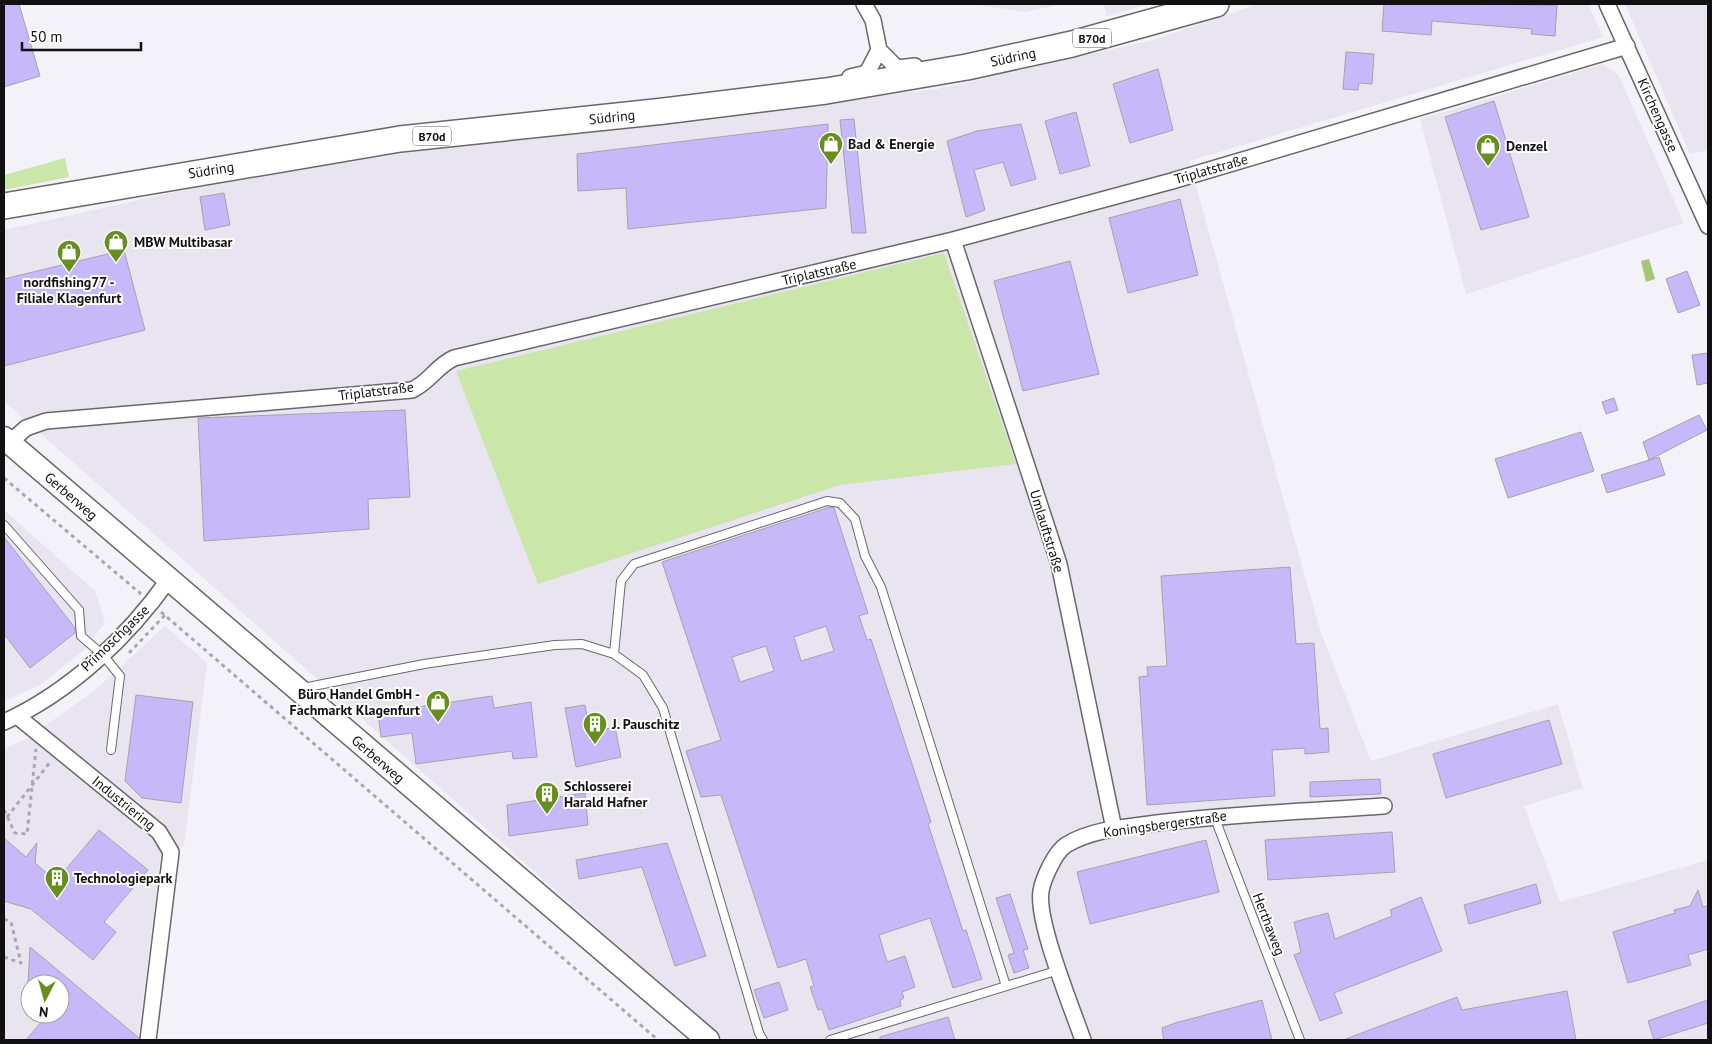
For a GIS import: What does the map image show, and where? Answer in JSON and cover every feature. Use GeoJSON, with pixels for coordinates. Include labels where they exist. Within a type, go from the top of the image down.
{"type":"FeatureCollection","features":[{"type":"Feature","properties":{"kind":"main road","name":"Südring"},"geometry":{"type":"LineString","coordinates":[[4,206],[400,139],[654,112],[826,91],[967,67],[1072,44],[1216,4]]}},
{"type":"Feature","properties":{"kind":"street"},"geometry":{"type":"LineString","coordinates":[[826,91],[840,80],[867,74],[878,50],[873,20],[864,4]]}},
{"type":"Feature","properties":{"kind":"street","name":"Kirchengasse"},"geometry":{"type":"LineString","coordinates":[[1608,4],[1708,226]]}},
{"type":"Feature","properties":{"kind":"street","name":"Triplatstraße"},"geometry":{"type":"LineString","coordinates":[[6,441],[26,428],[46,422],[412,390],[425,384],[443,363],[454,358],[953,240],[1172,181],[1627,46]]}},
{"type":"Feature","properties":{"kind":"street"},"geometry":{"type":"LineString","coordinates":[[878,50],[896,68],[930,65],[967,67]]}},
{"type":"Feature","properties":{"kind":"street","name":"Umlauftstraße"},"geometry":{"type":"LineString","coordinates":[[953,240],[1059,564],[1114,829]]}},
{"type":"Feature","properties":{"kind":"street","name":"Gerberweg"},"geometry":{"type":"LineString","coordinates":[[6,441],[708,1040]]}},
{"type":"Feature","properties":{"kind":"street","name":"Primoschgasse"},"geometry":{"type":"LineString","coordinates":[[10,719],[62,687],[103,655],[152,603],[169,579]]}},
{"type":"Feature","properties":{"kind":"street","name":"Industriering"},"geometry":{"type":"LineString","coordinates":[[10,719],[38,733],[159,832],[171,852],[148,1040]]}},
{"type":"Feature","properties":{"kind":"street","name":"Koningsbergerstraße"},"geometry":{"type":"LineString","coordinates":[[1083,1040],[1059,970],[1043,914],[1040,892],[1048,868],[1064,846],[1114,829],[1214,816],[1384,806]]}},
{"type":"Feature","properties":{"kind":"lane"},"geometry":{"type":"LineString","coordinates":[[614,654],[621,581],[634,564],[826,501],[840,503],[856,519],[865,556],[881,587],[1006,986]]}},
{"type":"Feature","properties":{"kind":"lane"},"geometry":{"type":"LineString","coordinates":[[4,525],[79,610],[82,636],[103,655],[120,676],[111,750]]}},
{"type":"Feature","properties":{"kind":"lane"},"geometry":{"type":"LineString","coordinates":[[296,689],[424,664],[555,645],[582,644],[614,654],[644,676],[663,708],[759,1034],[763,1040]]}},
{"type":"Feature","properties":{"kind":"lane","name":"Herthaweg"},"geometry":{"type":"LineString","coordinates":[[1214,816],[1300,1040]]}},
{"type":"Feature","properties":{"kind":"lane"},"geometry":{"type":"LineString","coordinates":[[830,1040],[1059,970]]}},
{"type":"Feature","properties":{"kind":"path"},"geometry":{"type":"LineString","coordinates":[[4,478],[152,603],[658,1040]]}},
{"type":"Feature","properties":{"kind":"path"},"geometry":{"type":"LineString","coordinates":[[4,810],[15,833],[27,834],[38,733]]}},
{"type":"Feature","properties":{"kind":"path"},"geometry":{"type":"LineString","coordinates":[[7,817],[59,750]]}},
{"type":"Feature","properties":{"kind":"path"},"geometry":{"type":"LineString","coordinates":[[4,919],[11,922],[21,963],[4,957]]}},
{"type":"Feature","properties":{"kind":"shaded area"},"geometry":{"type":"Polygon","coordinates":[[[971,4],[1062,4],[1025,12],[971,4]]]}},
{"type":"Feature","properties":{"kind":"shaded area"},"geometry":{"type":"Polygon","coordinates":[[[1103,4],[1149,4],[1107,16],[1103,4]]]}},
{"type":"Feature","properties":{"kind":"shaded area"},"geometry":{"type":"Polygon","coordinates":[[[1258,4],[1588,4],[1603,37],[1189,161],[1320,630],[1371,761],[1558,704],[1583,788],[1524,806],[1560,902],[1708,860],[1708,1040],[724,1040],[4,401],[4,230],[211,184],[412,152],[937,89],[1153,40],[1258,4]]]}},
{"type":"Feature","properties":{"kind":"shaded area"},"geometry":{"type":"Polygon","coordinates":[[[1625,4],[1708,4],[1708,150],[1690,154],[1625,4]]]}},
{"type":"Feature","properties":{"kind":"shaded area"},"geometry":{"type":"Polygon","coordinates":[[[1603,64],[1619,76],[1684,223],[1466,294],[1420,119],[1603,64]]]}},
{"type":"Feature","properties":{"kind":"shaded area"},"geometry":{"type":"Polygon","coordinates":[[[65,158],[69,177],[4,190],[4,175],[65,158]]]}},
{"type":"Feature","properties":{"kind":"shaded area"},"geometry":{"type":"Polygon","coordinates":[[[944,253],[1016,464],[840,485],[538,584],[456,371],[944,253]]]}},
{"type":"Feature","properties":{"kind":"shaded area"},"geometry":{"type":"Polygon","coordinates":[[[1649,259],[1655,279],[1646,282],[1641,261],[1649,259]]]}},
{"type":"Feature","properties":{"kind":"shaded area"},"geometry":{"type":"Polygon","coordinates":[[[4,510],[95,591],[105,623],[84,650],[40,685],[4,701],[4,510]]]}},
{"type":"Feature","properties":{"kind":"shaded area"},"geometry":{"type":"Polygon","coordinates":[[[165,626],[207,663],[184,846],[161,854],[138,1040],[4,1040],[4,749],[28,738],[94,691],[165,626]]]}},
{"type":"Feature","properties":{"kind":"building"},"geometry":{"type":"Polygon","coordinates":[[[4,4],[19,4],[40,76],[4,87],[4,4]]]}},
{"type":"Feature","properties":{"kind":"building"},"geometry":{"type":"Polygon","coordinates":[[[1384,4],[1557,5],[1555,36],[1531,34],[1532,29],[1432,21],[1431,35],[1382,31],[1384,4]]]}},
{"type":"Feature","properties":{"kind":"building"},"geometry":{"type":"Polygon","coordinates":[[[1346,52],[1374,54],[1372,84],[1359,83],[1358,90],[1343,89],[1346,52]]]}},
{"type":"Feature","properties":{"kind":"building"},"geometry":{"type":"Polygon","coordinates":[[[1158,69],[1173,130],[1130,143],[1113,84],[1158,69]]]}},
{"type":"Feature","properties":{"kind":"building","name":"Denzel"},"geometry":{"type":"Polygon","coordinates":[[[1494,101],[1529,217],[1481,230],[1445,117],[1494,101]]]}},
{"type":"Feature","properties":{"kind":"building"},"geometry":{"type":"Polygon","coordinates":[[[1076,112],[1090,166],[1060,174],[1045,121],[1076,112]]]}},
{"type":"Feature","properties":{"kind":"building"},"geometry":{"type":"Polygon","coordinates":[[[854,119],[866,233],[852,233],[840,120],[854,119]]]}},
{"type":"Feature","properties":{"kind":"building"},"geometry":{"type":"Polygon","coordinates":[[[828,124],[826,208],[628,229],[626,188],[578,191],[577,154],[828,124]]]}},
{"type":"Feature","properties":{"kind":"building"},"geometry":{"type":"Polygon","coordinates":[[[1021,124],[1036,179],[1011,186],[1003,162],[974,170],[985,210],[966,217],[947,141],[977,131],[1021,124]]]}},
{"type":"Feature","properties":{"kind":"building"},"geometry":{"type":"Polygon","coordinates":[[[224,193],[230,225],[205,230],[200,197],[224,193]]]}},
{"type":"Feature","properties":{"kind":"building"},"geometry":{"type":"Polygon","coordinates":[[[1180,199],[1198,275],[1128,293],[1109,218],[1180,199]]]}},
{"type":"Feature","properties":{"kind":"building"},"geometry":{"type":"Polygon","coordinates":[[[124,250],[145,330],[4,366],[4,279],[124,250]]]}},
{"type":"Feature","properties":{"kind":"building"},"geometry":{"type":"Polygon","coordinates":[[[1070,261],[1099,374],[1023,391],[994,281],[1070,261]]]}},
{"type":"Feature","properties":{"kind":"building"},"geometry":{"type":"Polygon","coordinates":[[[1687,271],[1700,305],[1678,313],[1666,279],[1687,271]]]}},
{"type":"Feature","properties":{"kind":"building"},"geometry":{"type":"Polygon","coordinates":[[[1708,353],[1708,383],[1697,385],[1692,355],[1708,353]]]}},
{"type":"Feature","properties":{"kind":"building"},"geometry":{"type":"Polygon","coordinates":[[[1614,398],[1618,410],[1606,414],[1602,402],[1614,398]]]}},
{"type":"Feature","properties":{"kind":"building"},"geometry":{"type":"Polygon","coordinates":[[[405,410],[410,497],[368,499],[369,529],[204,541],[198,418],[405,410]]]}},
{"type":"Feature","properties":{"kind":"building"},"geometry":{"type":"Polygon","coordinates":[[[1699,415],[1707,430],[1649,460],[1643,442],[1699,415]]]}},
{"type":"Feature","properties":{"kind":"building"},"geometry":{"type":"Polygon","coordinates":[[[1581,432],[1594,471],[1508,498],[1495,459],[1581,432]]]}},
{"type":"Feature","properties":{"kind":"building"},"geometry":{"type":"Polygon","coordinates":[[[1659,457],[1665,475],[1607,493],[1601,475],[1659,457]]]}},
{"type":"Feature","properties":{"kind":"building"},"geometry":{"type":"Polygon","coordinates":[[[830,507],[834,508],[868,613],[859,616],[867,640],[871,639],[931,822],[928,824],[963,931],[966,930],[982,979],[953,988],[930,918],[879,935],[887,962],[905,956],[915,987],[902,992],[904,998],[900,1000],[901,1006],[829,1030],[822,1009],[818,1010],[810,987],[814,986],[806,959],[778,968],[721,795],[701,797],[686,751],[721,740],[662,562],[830,507]],[[826,626],[794,637],[801,661],[834,651],[826,626]],[[766,646],[732,657],[740,682],[774,671],[766,646]]]}},
{"type":"Feature","properties":{"kind":"building"},"geometry":{"type":"Polygon","coordinates":[[[4,537],[75,628],[75,633],[30,668],[4,634],[4,537]]]}},
{"type":"Feature","properties":{"kind":"building"},"geometry":{"type":"Polygon","coordinates":[[[1290,567],[1296,644],[1314,643],[1320,729],[1328,728],[1329,752],[1305,754],[1305,748],[1272,750],[1275,796],[1147,805],[1139,677],[1148,676],[1147,667],[1167,666],[1161,576],[1290,567]]]}},
{"type":"Feature","properties":{"kind":"building"},"geometry":{"type":"Polygon","coordinates":[[[136,695],[193,702],[181,803],[142,798],[125,781],[136,695]]]}},
{"type":"Feature","properties":{"kind":"building","name":"Büro Handel GmbH - Fachmarkt Klagenfurt"},"geometry":{"type":"Polygon","coordinates":[[[492,696],[494,708],[531,702],[537,757],[513,759],[512,751],[416,764],[412,733],[381,737],[378,713],[492,696]]]}},
{"type":"Feature","properties":{"kind":"building","name":"J. Pauschitz"},"geometry":{"type":"Polygon","coordinates":[[[585,705],[590,733],[615,727],[621,757],[576,767],[565,708],[585,705]]]}},
{"type":"Feature","properties":{"kind":"building"},"geometry":{"type":"Polygon","coordinates":[[[1549,720],[1562,764],[1446,798],[1433,754],[1549,720]]]}},
{"type":"Feature","properties":{"kind":"building"},"geometry":{"type":"Polygon","coordinates":[[[1380,779],[1381,794],[1310,797],[1310,782],[1380,779]]]}},
{"type":"Feature","properties":{"kind":"building","name":"Schlosserei Harald Hafner"},"geometry":{"type":"Polygon","coordinates":[[[585,793],[588,825],[509,836],[507,805],[585,793]]]}},
{"type":"Feature","properties":{"kind":"building"},"geometry":{"type":"Polygon","coordinates":[[[99,830],[148,870],[104,922],[116,932],[93,960],[31,909],[4,901],[4,838],[26,857],[37,843],[35,863],[56,881],[99,830]]]}},
{"type":"Feature","properties":{"kind":"building"},"geometry":{"type":"Polygon","coordinates":[[[1392,832],[1395,872],[1268,880],[1265,840],[1392,832]]]}},
{"type":"Feature","properties":{"kind":"building"},"geometry":{"type":"Polygon","coordinates":[[[1206,840],[1219,892],[1090,924],[1077,872],[1206,840]]]}},
{"type":"Feature","properties":{"kind":"building"},"geometry":{"type":"Polygon","coordinates":[[[667,843],[706,956],[675,966],[642,867],[579,879],[576,860],[667,843]]]}},
{"type":"Feature","properties":{"kind":"building"},"geometry":{"type":"Polygon","coordinates":[[[1536,884],[1541,903],[1469,924],[1464,905],[1536,884]]]}},
{"type":"Feature","properties":{"kind":"building"},"geometry":{"type":"Polygon","coordinates":[[[1698,890],[1703,907],[1708,906],[1708,949],[1688,955],[1691,965],[1628,983],[1613,932],[1675,913],[1674,910],[1690,906],[1698,890]]]}},
{"type":"Feature","properties":{"kind":"building"},"geometry":{"type":"Polygon","coordinates":[[[1010,894],[1028,949],[1023,950],[1029,968],[1014,973],[1008,955],[1014,953],[996,898],[1010,894]]]}},
{"type":"Feature","properties":{"kind":"building"},"geometry":{"type":"Polygon","coordinates":[[[1421,897],[1442,951],[1334,993],[1342,1013],[1320,1021],[1294,955],[1301,952],[1294,922],[1328,913],[1335,939],[1392,916],[1390,910],[1421,897]]]}},
{"type":"Feature","properties":{"kind":"building"},"geometry":{"type":"Polygon","coordinates":[[[30,947],[62,974],[29,974],[30,947]]]}},
{"type":"Feature","properties":{"kind":"building"},"geometry":{"type":"Polygon","coordinates":[[[70,980],[139,1038],[139,1040],[26,1040],[40,1024],[70,1024],[70,980]]]}},
{"type":"Feature","properties":{"kind":"building"},"geometry":{"type":"Polygon","coordinates":[[[779,982],[788,1010],[764,1018],[754,990],[779,982]]]}},
{"type":"Feature","properties":{"kind":"building"},"geometry":{"type":"Polygon","coordinates":[[[1567,991],[1576,1040],[1343,1040],[1457,997],[1462,1010],[1567,991]]]}},
{"type":"Feature","properties":{"kind":"building"},"geometry":{"type":"Polygon","coordinates":[[[1262,1000],[1272,1040],[1164,1040],[1162,1028],[1262,1000]]]}},
{"type":"Feature","properties":{"kind":"building"},"geometry":{"type":"Polygon","coordinates":[[[1708,1000],[1708,1023],[1654,1040],[1648,1021],[1708,1000]]]}},
{"type":"Feature","properties":{"kind":"building"},"geometry":{"type":"Polygon","coordinates":[[[948,1017],[955,1040],[880,1040],[880,1037],[948,1017]]]}},
{"type":"Feature","properties":{"kind":"place","name":"Bad & Energie"},"geometry":{"type":"Point","coordinates":[831,165]}},
{"type":"Feature","properties":{"kind":"place","name":"Denzel"},"geometry":{"type":"Point","coordinates":[1488,167]}},
{"type":"Feature","properties":{"kind":"place","name":"MBW Multibasar"},"geometry":{"type":"Point","coordinates":[116,263]}},
{"type":"Feature","properties":{"kind":"place","name":"nordfishing77 - Filiale Klagenfurt"},"geometry":{"type":"Point","coordinates":[69,273]}},
{"type":"Feature","properties":{"kind":"place","name":"Büro Handel GmbH - Fachmarkt Klagenfurt"},"geometry":{"type":"Point","coordinates":[438,723]}},
{"type":"Feature","properties":{"kind":"place","name":"J. Pauschitz"},"geometry":{"type":"Point","coordinates":[595,745]}},
{"type":"Feature","properties":{"kind":"place","name":"Schlosserei Harald Hafner"},"geometry":{"type":"Point","coordinates":[547,815]}},
{"type":"Feature","properties":{"kind":"place","name":"Technologiepark"},"geometry":{"type":"Point","coordinates":[57,899]}}]}
